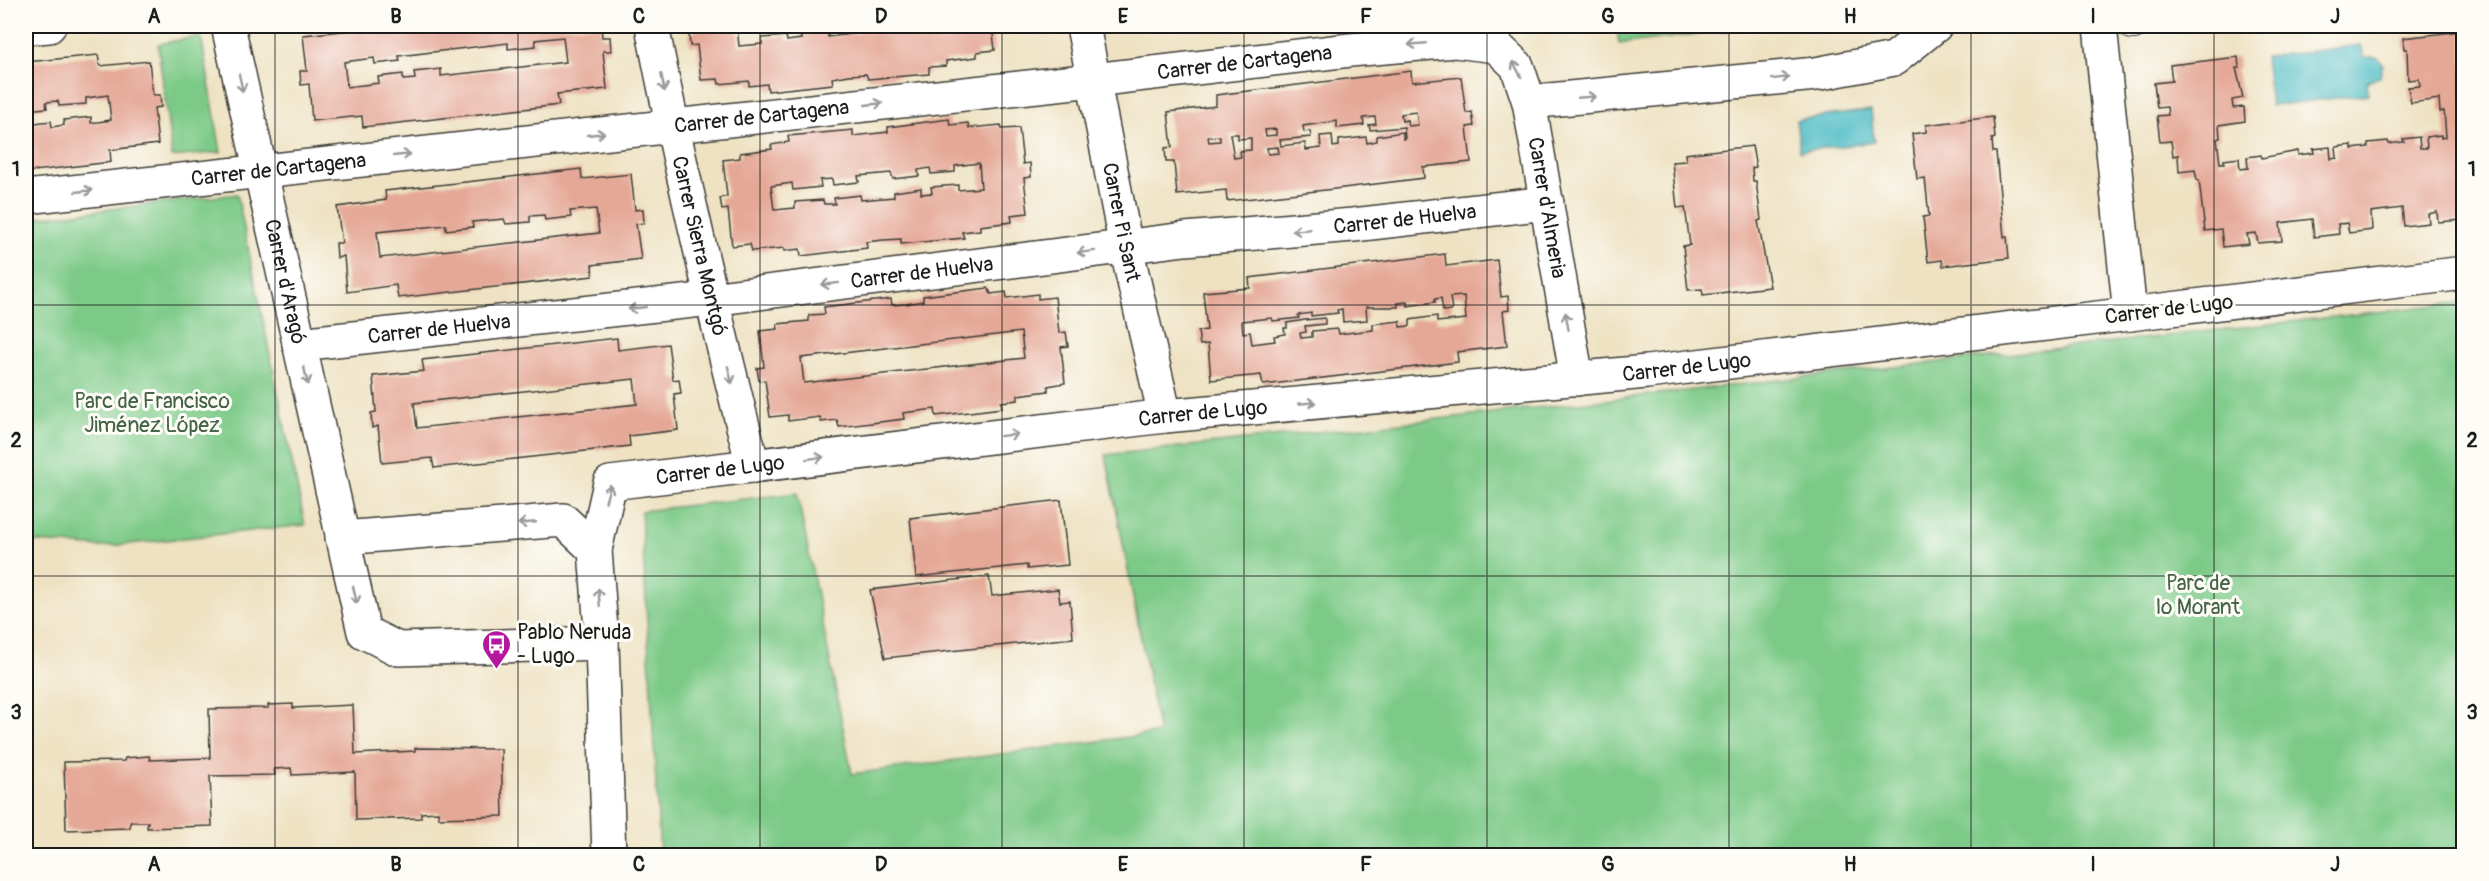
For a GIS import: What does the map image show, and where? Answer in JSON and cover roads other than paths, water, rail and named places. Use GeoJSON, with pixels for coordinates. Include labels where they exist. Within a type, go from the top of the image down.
{"type":"FeatureCollection","features":[{"type":"Feature","properties":{"kind":"street"},"geometry":{"type":"LineString","coordinates":[[26,28],[49,26]]}},
{"type":"Feature","properties":{"kind":"street","name":"Carrer d'Aragó"},"geometry":{"type":"LineString","coordinates":[[228,26],[342,538]]}},
{"type":"Feature","properties":{"kind":"street","name":"Carrer Sierra Montgó"},"geometry":{"type":"LineString","coordinates":[[652,26],[711,300],[753,466]]}},
{"type":"Feature","properties":{"kind":"street","name":"Carrer Pi Sant"},"geometry":{"type":"LineString","coordinates":[[1083,26],[1126,247],[1165,416]]}},
{"type":"Feature","properties":{"kind":"street"},"geometry":{"type":"LineString","coordinates":[[1529,102],[1816,74],[1894,59],[1935,26]]}},
{"type":"Feature","properties":{"kind":"street"},"geometry":{"type":"LineString","coordinates":[[2100,26],[2130,314]]}},
{"type":"Feature","properties":{"kind":"street","name":"Carrer de Cartagena"},"geometry":{"type":"LineString","coordinates":[[26,197],[1350,50],[1455,41],[1496,46]]}},
{"type":"Feature","properties":{"kind":"street","name":"Carrer d'Almeria"},"geometry":{"type":"LineString","coordinates":[[1496,46],[1518,66],[1529,102],[1577,379]]}},
{"type":"Feature","properties":{"kind":"street","name":"Carrer de Huelva"},"geometry":{"type":"LineString","coordinates":[[298,344],[711,300],[1126,247],[1547,203]]}},
{"type":"Feature","properties":{"kind":"street","name":"Carrer de Lugo"},"geometry":{"type":"LineString","coordinates":[[595,550],[610,483],[1165,416],[1577,379],[2463,273]]}},
{"type":"Feature","properties":{"kind":"street"},"geometry":{"type":"LineString","coordinates":[[602,644],[398,649],[364,632],[342,538],[563,520],[595,550],[602,644],[609,855]]}},
{"type":"Feature","properties":{"kind":"water"},"geometry":{"type":"Polygon","coordinates":[[[2361,45],[2364,57],[2377,57],[2383,64],[2380,77],[2367,82],[2368,94],[2271,106],[2265,57],[2361,45]]]}},
{"type":"Feature","properties":{"kind":"water"},"geometry":{"type":"Polygon","coordinates":[[[1871,110],[1874,142],[1800,151],[1796,120],[1871,110]]]}},
{"type":"Feature","properties":{"kind":"place","name":"Pablo Neruda - Lugo"},"geometry":{"type":"Point","coordinates":[496,670]}},
{"type":"Feature","properties":{"kind":"park label","name":"Parc de Francisco Jiménez López"},"geometry":{"type":"Point","coordinates":[152,413]}},
{"type":"Feature","properties":{"kind":"park label","name":"Parc de lo Morant"},"geometry":{"type":"Point","coordinates":[2198,595]}}]}
